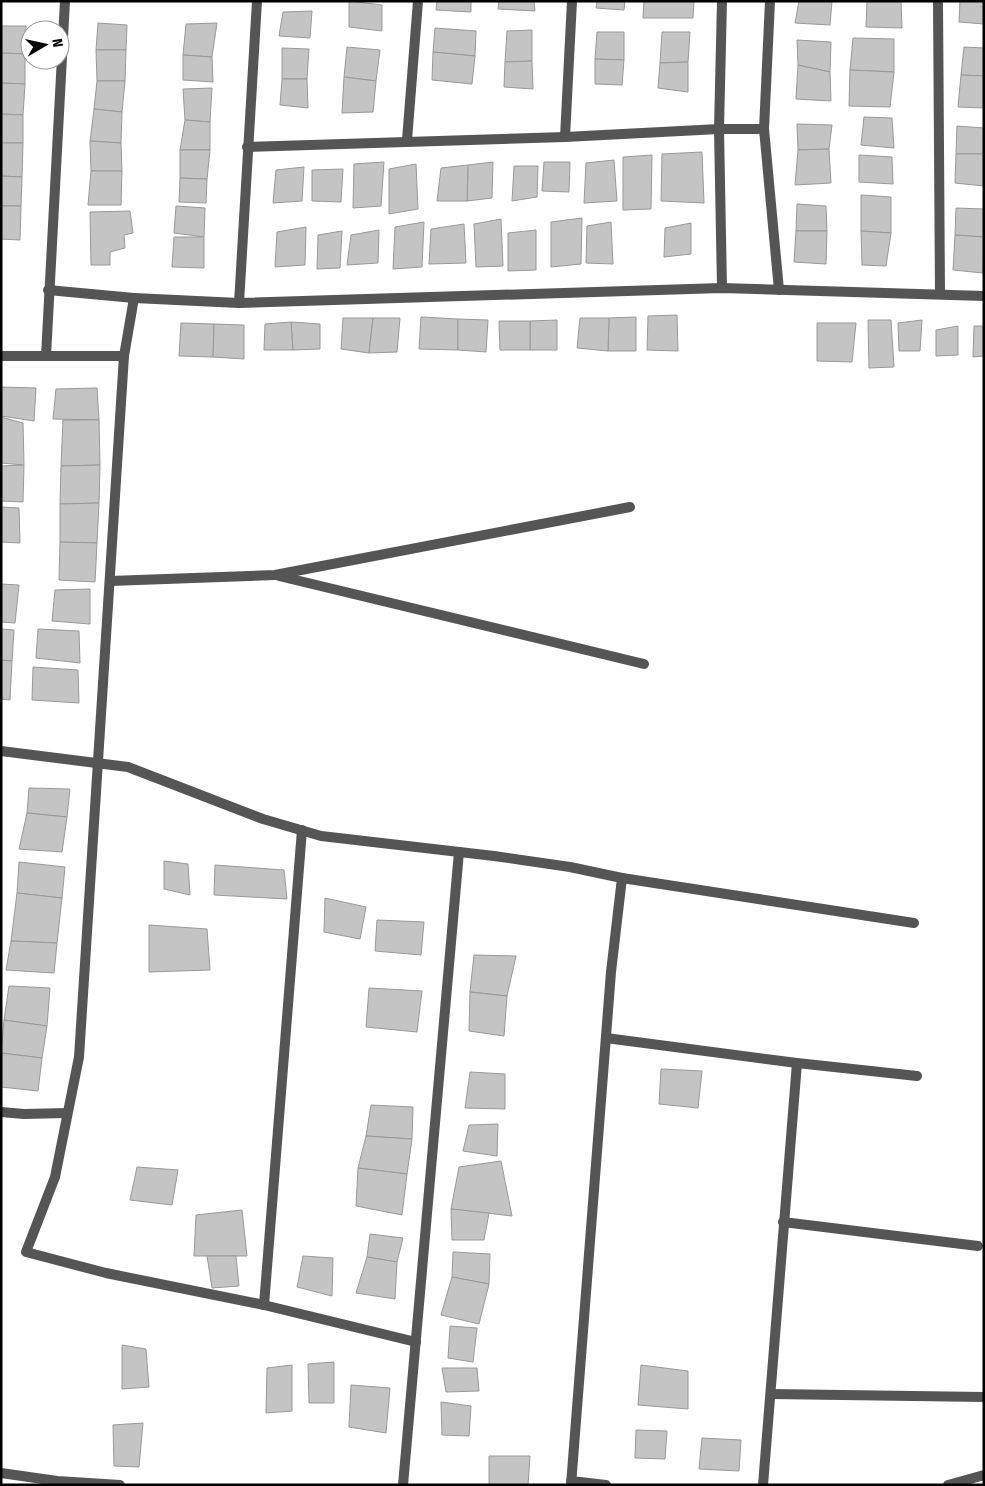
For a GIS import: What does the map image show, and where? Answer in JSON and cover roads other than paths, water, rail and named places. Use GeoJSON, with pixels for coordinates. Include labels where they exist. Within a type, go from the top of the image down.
{"type":"FeatureCollection","features":[{"type":"Feature","properties":{"kind":"street"},"geometry":{"type":"LineString","coordinates":[[46,356],[64,1]]}},
{"type":"Feature","properties":{"kind":"street"},"geometry":{"type":"LineString","coordinates":[[239,303],[257,1]]}},
{"type":"Feature","properties":{"kind":"street"},"geometry":{"type":"LineString","coordinates":[[407,140],[418,1]]}},
{"type":"Feature","properties":{"kind":"street"},"geometry":{"type":"LineString","coordinates":[[565,137],[572,1]]}},
{"type":"Feature","properties":{"kind":"street"},"geometry":{"type":"LineString","coordinates":[[722,1],[719,129],[722,288]]}},
{"type":"Feature","properties":{"kind":"street"},"geometry":{"type":"LineString","coordinates":[[770,1],[764,129],[779,290]]}},
{"type":"Feature","properties":{"kind":"street"},"geometry":{"type":"LineString","coordinates":[[938,1],[940,294]]}},
{"type":"Feature","properties":{"kind":"street"},"geometry":{"type":"LineString","coordinates":[[247,147],[407,140],[565,137],[719,129],[764,129]]}},
{"type":"Feature","properties":{"kind":"street"},"geometry":{"type":"LineString","coordinates":[[48,290],[134,298],[239,303],[722,288],[984,296]]}},
{"type":"Feature","properties":{"kind":"street"},"geometry":{"type":"LineString","coordinates":[[134,298],[124,356],[79,1057],[55,1177],[26,1252],[106,1273],[264,1304],[416,1342]]}},
{"type":"Feature","properties":{"kind":"street"},"geometry":{"type":"LineString","coordinates":[[1,356],[124,356]]}},
{"type":"Feature","properties":{"kind":"street"},"geometry":{"type":"LineString","coordinates":[[110,581],[276,575],[630,507]]}},
{"type":"Feature","properties":{"kind":"street"},"geometry":{"type":"LineString","coordinates":[[276,575],[644,664]]}},
{"type":"Feature","properties":{"kind":"street"},"geometry":{"type":"LineString","coordinates":[[1,751],[128,767],[262,819],[321,836],[570,867],[622,878],[914,923]]}},
{"type":"Feature","properties":{"kind":"street"},"geometry":{"type":"LineString","coordinates":[[264,1304],[302,830]]}},
{"type":"Feature","properties":{"kind":"street"},"geometry":{"type":"LineString","coordinates":[[403,1485],[459,852]]}},
{"type":"Feature","properties":{"kind":"street"},"geometry":{"type":"LineString","coordinates":[[606,1485],[571,1483],[611,972],[622,878]]}},
{"type":"Feature","properties":{"kind":"street"},"geometry":{"type":"LineString","coordinates":[[606,1038],[796,1063],[918,1076]]}},
{"type":"Feature","properties":{"kind":"street"},"geometry":{"type":"LineString","coordinates":[[763,1485],[796,1063]]}},
{"type":"Feature","properties":{"kind":"street"},"geometry":{"type":"LineString","coordinates":[[1,1112],[24,1114],[68,1113]]}},
{"type":"Feature","properties":{"kind":"street"},"geometry":{"type":"LineString","coordinates":[[783,1222],[978,1246]]}},
{"type":"Feature","properties":{"kind":"street"},"geometry":{"type":"LineString","coordinates":[[771,1394],[984,1397]]}},
{"type":"Feature","properties":{"kind":"street"},"geometry":{"type":"LineString","coordinates":[[1,1472],[57,1481],[120,1485]]}},
{"type":"Feature","properties":{"kind":"street"},"geometry":{"type":"LineString","coordinates":[[948,1485],[984,1475]]}}]}
